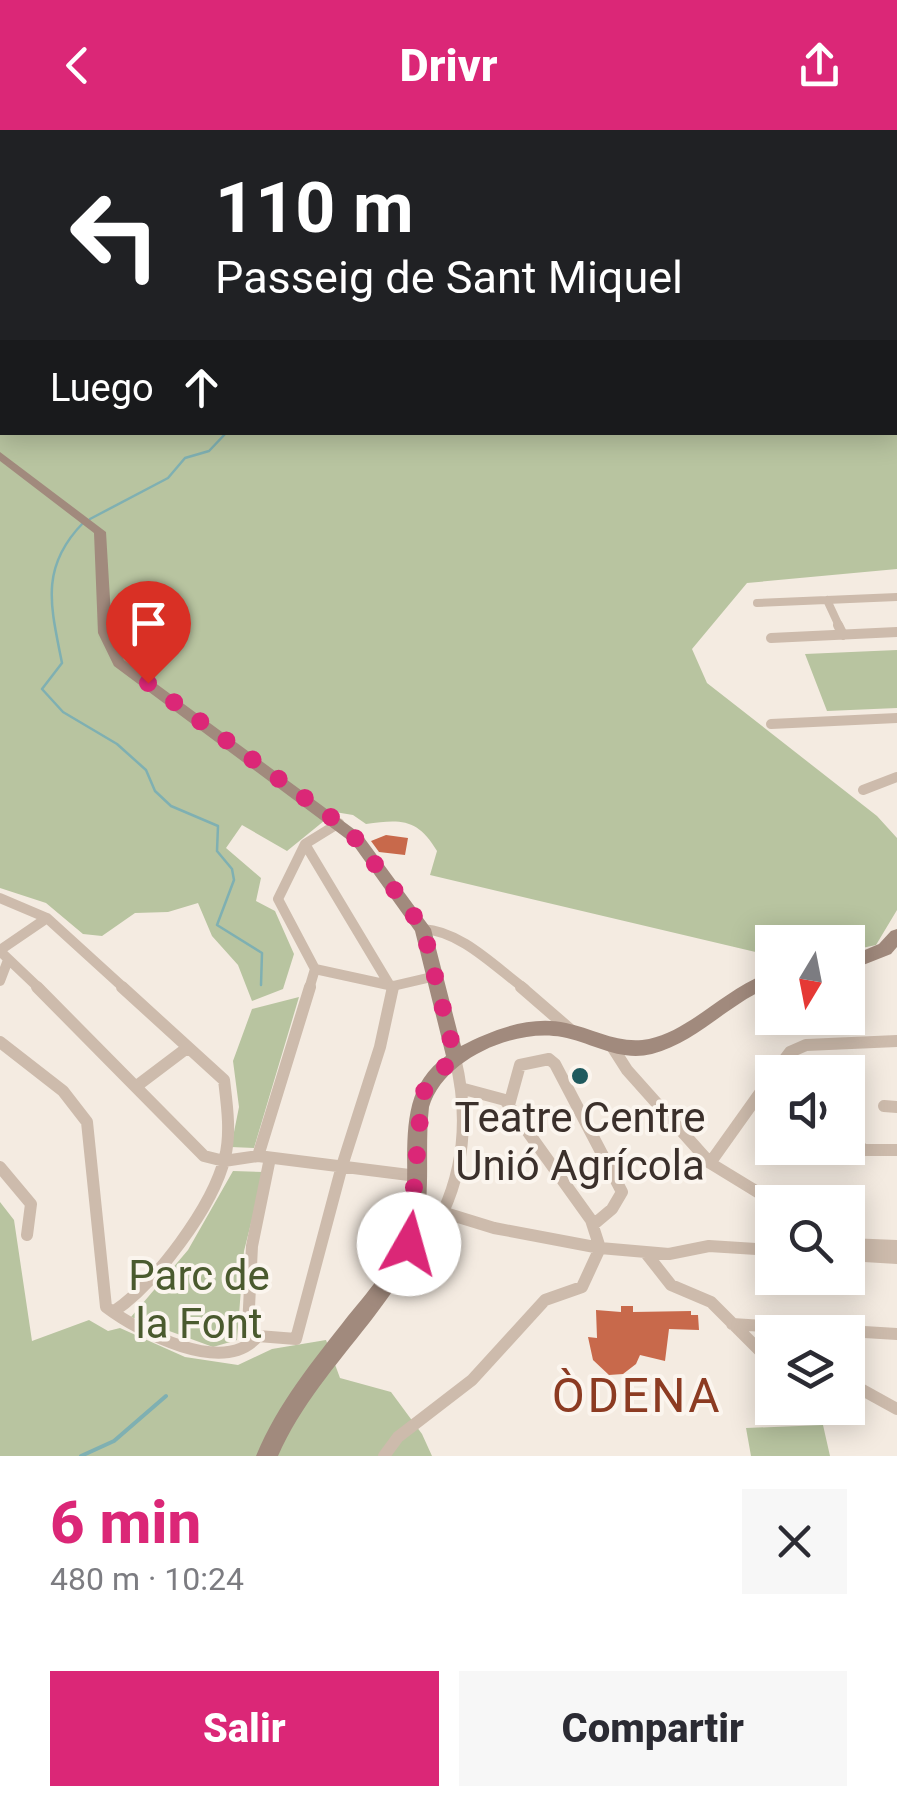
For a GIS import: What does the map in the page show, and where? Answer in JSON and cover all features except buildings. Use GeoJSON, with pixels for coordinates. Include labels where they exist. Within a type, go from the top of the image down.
{"type":"FeatureCollection","features":[{"type":"Feature","properties":{"kind":"street"},"geometry":{"type":"LineString","coordinates":[[0,455],[88,520],[103,539],[105,632],[112,654],[339,823],[356,839],[423,928],[464,1089],[457,1185],[443,1212]]}},
{"type":"Feature","properties":{"kind":"street"},"geometry":{"type":"LineString","coordinates":[[757,603],[897,597]]}},
{"type":"Feature","properties":{"kind":"street"},"geometry":{"type":"LineString","coordinates":[[827,600],[843,635]]}},
{"type":"Feature","properties":{"kind":"street"},"geometry":{"type":"LineString","coordinates":[[771,638],[897,632]]}},
{"type":"Feature","properties":{"kind":"street"},"geometry":{"type":"LineString","coordinates":[[770,724],[897,718]]}},
{"type":"Feature","properties":{"kind":"street"},"geometry":{"type":"LineString","coordinates":[[863,790],[897,777]]}},
{"type":"Feature","properties":{"kind":"street"},"geometry":{"type":"LineString","coordinates":[[0,1042],[64,1092],[87,1122],[106,1307],[127,1322],[211,1354],[249,1346],[253,1332],[252,1246],[264,1157],[315,969],[278,900],[306,844],[339,823]]}},
{"type":"Feature","properties":{"kind":"street"},"geometry":{"type":"LineString","coordinates":[[253,1332],[296,1338],[342,1166],[380,1047],[393,986],[306,844]]}},
{"type":"Feature","properties":{"kind":"street"},"geometry":{"type":"LineString","coordinates":[[0,898],[47,918],[224,1080],[229,1118],[224,1161],[208,1196],[134,1297],[113,1312]]}},
{"type":"Feature","properties":{"kind":"street"},"geometry":{"type":"LineString","coordinates":[[0,981],[3,954],[47,918]]}},
{"type":"Feature","properties":{"kind":"street"},"geometry":{"type":"LineString","coordinates":[[423,928],[442,930],[456,938],[551,1010],[577,1037]]}},
{"type":"Feature","properties":{"kind":"street"},"geometry":{"type":"LineString","coordinates":[[865,957],[884,949],[896,938]]}},
{"type":"Feature","properties":{"kind":"street"},"geometry":{"type":"LineString","coordinates":[[3,954],[138,1085],[204,1156],[224,1161],[264,1157],[417,1176]]}},
{"type":"Feature","properties":{"kind":"street"},"geometry":{"type":"LineString","coordinates":[[315,969],[393,986],[436,976]]}},
{"type":"Feature","properties":{"kind":"street"},"geometry":{"type":"LineString","coordinates":[[267,1456],[292,1408],[394,1272],[409,1244],[422,1096],[428,1083],[455,1057],[529,1030],[552,1028],[612,1048],[655,1045],[678,1036],[755,984]]}},
{"type":"Feature","properties":{"kind":"street"},"geometry":{"type":"LineString","coordinates":[[788,1055],[806,1045],[897,1041]]}},
{"type":"Feature","properties":{"kind":"street"},"geometry":{"type":"LineString","coordinates":[[138,1085],[187,1048]]}},
{"type":"Feature","properties":{"kind":"street"},"geometry":{"type":"LineString","coordinates":[[612,1048],[710,1163],[755,1190]]}},
{"type":"Feature","properties":{"kind":"street"},"geometry":{"type":"LineString","coordinates":[[508,1105],[520,1066],[549,1058],[622,1192],[612,1209],[594,1225]]}},
{"type":"Feature","properties":{"kind":"street"},"geometry":{"type":"LineString","coordinates":[[384,1456],[398,1437],[451,1400],[483,1369],[545,1300],[582,1287],[600,1248],[594,1225],[505,1100],[464,1089]]}},
{"type":"Feature","properties":{"kind":"street"},"geometry":{"type":"LineString","coordinates":[[710,1163],[755,1100]]}},
{"type":"Feature","properties":{"kind":"street"},"geometry":{"type":"LineString","coordinates":[[865,1150],[897,1150]]}},
{"type":"Feature","properties":{"kind":"street"},"geometry":{"type":"LineString","coordinates":[[0,1166],[31,1204],[27,1235]]}},
{"type":"Feature","properties":{"kind":"street"},"geometry":{"type":"LineString","coordinates":[[415,1204],[494,1228],[600,1248],[669,1254],[709,1246],[755,1249]]}},
{"type":"Feature","properties":{"kind":"street"},"geometry":{"type":"LineString","coordinates":[[865,1245],[897,1246]]}},
{"type":"Feature","properties":{"kind":"street"},"geometry":{"type":"LineString","coordinates":[[645,1252],[671,1285],[711,1302],[755,1346]]}},
{"type":"Feature","properties":{"kind":"street"},"geometry":{"type":"LineString","coordinates":[[865,1256],[897,1258]]}},
{"type":"Feature","properties":{"kind":"street"},"geometry":{"type":"LineString","coordinates":[[731,1324],[897,1334]]}},
{"type":"Feature","properties":{"kind":"street"},"geometry":{"type":"LineString","coordinates":[[865,1391],[897,1408]]}},
{"type":"Feature","properties":{"kind":"green space"},"geometry":{"type":"Polygon","coordinates":[[[0,435],[897,435],[897,569],[747,583],[692,649],[707,683],[877,816],[897,838],[897,910],[876,945],[865,947],[865,925],[755,925],[755,952],[430,875],[437,851],[423,832],[407,823],[366,824],[353,815],[335,812],[287,851],[242,825],[226,848],[261,878],[256,901],[275,911],[294,954],[283,989],[252,1001],[238,965],[212,936],[198,903],[168,912],[135,913],[102,936],[83,934],[46,903],[0,888],[0,435]]]}},
{"type":"Feature","properties":{"kind":"green space"},"geometry":{"type":"Polygon","coordinates":[[[897,650],[897,708],[827,711],[805,654],[897,650]]]}},
{"type":"Feature","properties":{"kind":"green space"},"geometry":{"type":"Polygon","coordinates":[[[299,997],[254,1148],[231,1147],[239,1107],[233,1061],[252,1009],[299,997]]]}},
{"type":"Feature","properties":{"kind":"green space","name":"Parc de la Font"},"geometry":{"type":"Polygon","coordinates":[[[233,1171],[264,1172],[244,1251],[237,1340],[213,1347],[131,1317],[188,1250],[233,1171]]]}},
{"type":"Feature","properties":{"kind":"green space"},"geometry":{"type":"Polygon","coordinates":[[[0,1202],[14,1220],[32,1341],[89,1320],[108,1331],[120,1328],[185,1357],[238,1365],[272,1349],[326,1340],[340,1378],[391,1392],[422,1434],[432,1456],[0,1456],[0,1202]]]}},
{"type":"Feature","properties":{"kind":"green space"},"geometry":{"type":"Polygon","coordinates":[[[823,1425],[830,1456],[751,1456],[746,1428],[823,1425]]]}},
{"type":"Feature","properties":{"kind":"waterway"},"geometry":{"type":"LineString","coordinates":[[90,519],[168,478],[185,458],[209,451],[224,435]]}},
{"type":"Feature","properties":{"kind":"waterway"},"geometry":{"type":"LineString","coordinates":[[83,523],[69,540],[54,572],[52,606],[62,663],[42,689],[63,712],[117,744],[146,770],[155,791],[171,806],[218,826],[217,851],[232,869],[234,880],[217,925],[262,953],[261,985]]}},
{"type":"Feature","properties":{"kind":"waterway"},"geometry":{"type":"LineString","coordinates":[[81,1456],[114,1441],[166,1396]]}},
{"type":"Feature","properties":{"kind":"place","name":"Teatre Centre Unió Agrícola"},"geometry":{"type":"Point","coordinates":[580,1076]}},
{"type":"Feature","properties":{"kind":"district","name":"ÒDENA"},"geometry":{"type":"Point","coordinates":[637,1395]}},
{"type":"Feature","properties":{"kind":"route"},"geometry":{"type":"LineString","coordinates":[[148,683],[339,823],[356,839],[423,928],[455,1057],[428,1083],[422,1096],[409,1244]]}}]}
